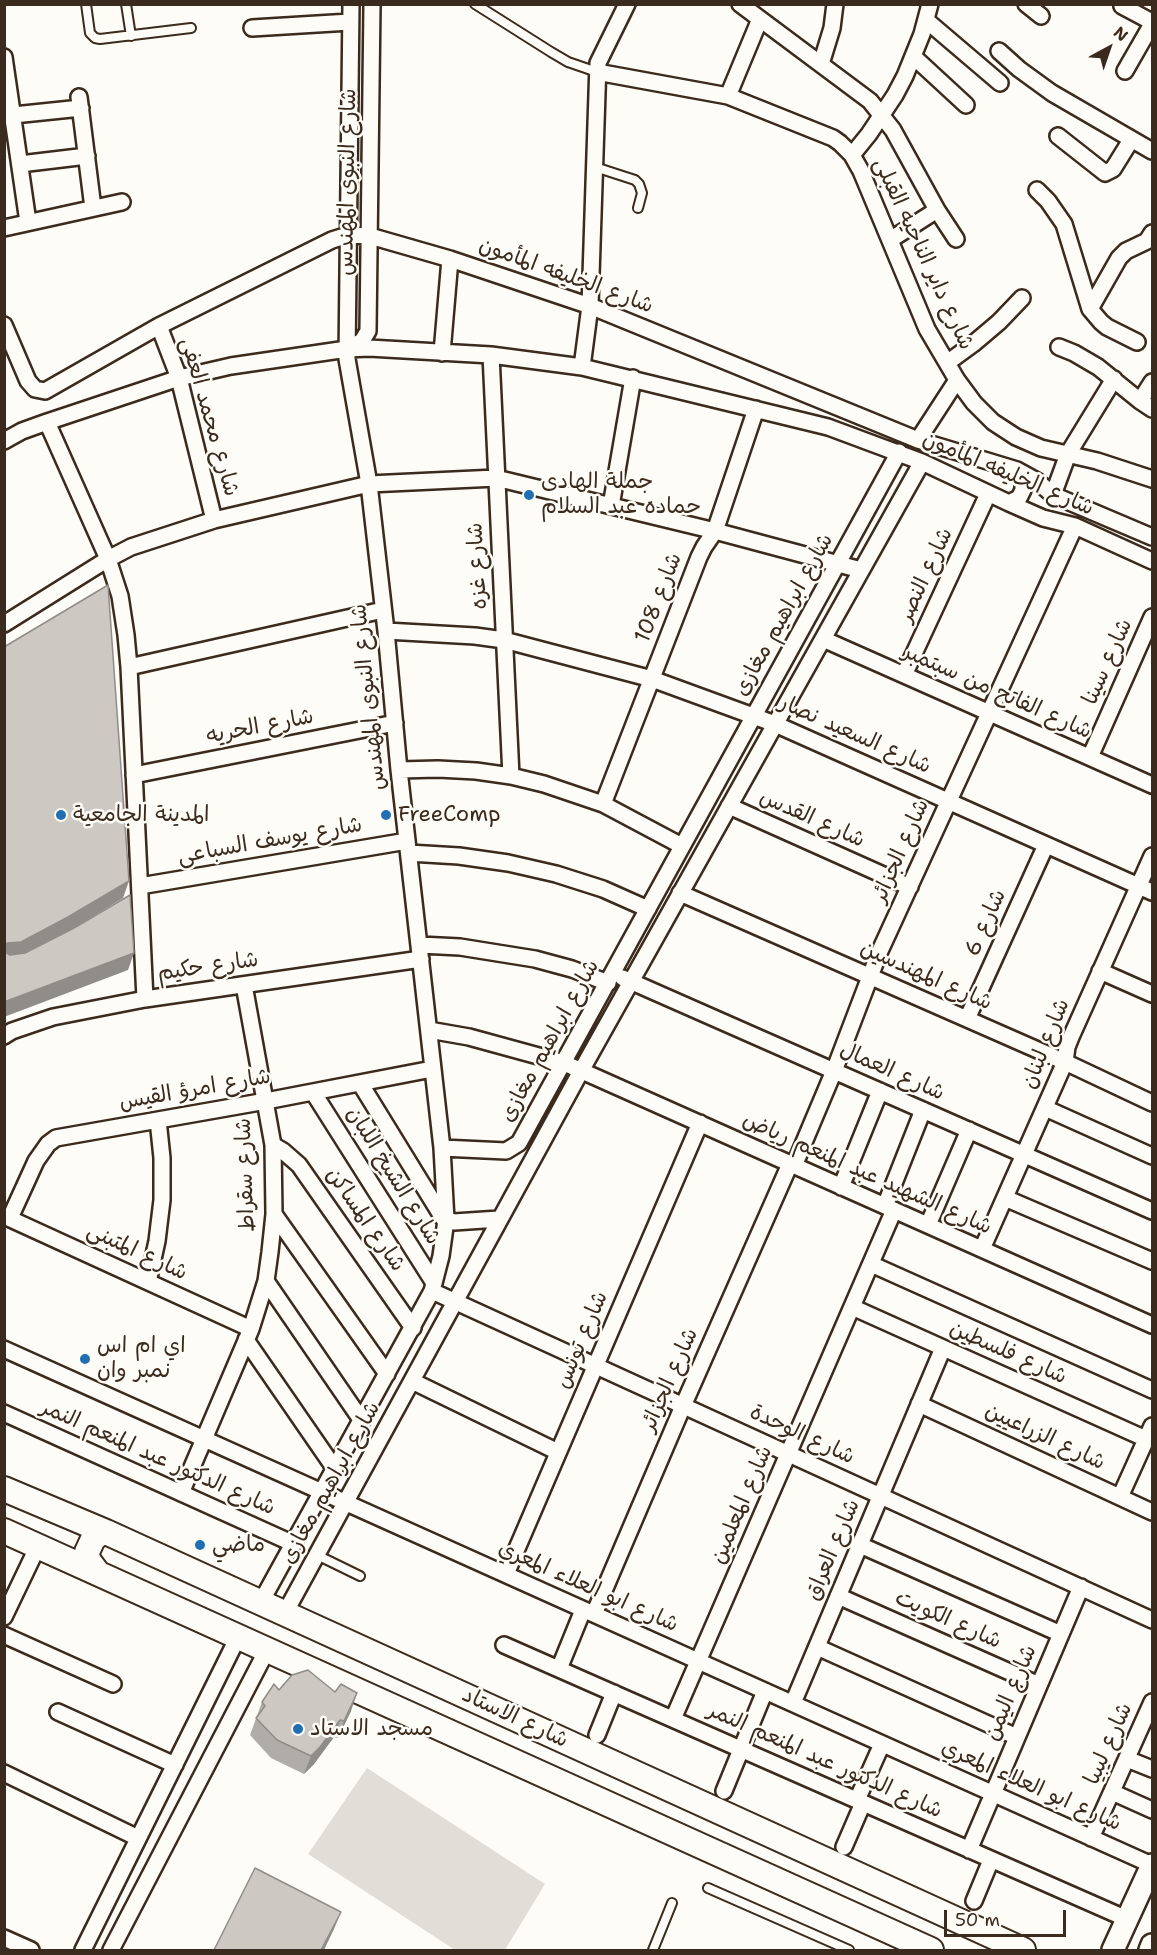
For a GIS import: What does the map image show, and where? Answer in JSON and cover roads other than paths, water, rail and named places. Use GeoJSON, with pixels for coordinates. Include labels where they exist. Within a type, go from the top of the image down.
{"type":"FeatureCollection","features":[{"type":"Feature","properties":{"kind":"main road","name":"شارع الاستاد"},"geometry":{"type":"LineString","coordinates":[[4,1489],[261,1602],[1023,1950]]}},
{"type":"Feature","properties":{"kind":"main road","name":"شارع الاستاد"},"geometry":{"type":"LineString","coordinates":[[4,1531],[931,1950]]}},
{"type":"Feature","properties":{"kind":"main road"},"geometry":{"type":"LineString","coordinates":[[97,1572],[88,1560],[87,1552],[93,1539],[106,1532]]}},
{"type":"Feature","properties":{"kind":"main road"},"geometry":{"type":"LineString","coordinates":[[490,1750],[501,1741],[505,1734],[503,1712]]}},
{"type":"Feature","properties":{"kind":"main road"},"geometry":{"type":"LineString","coordinates":[[602,1801],[596,1795],[593,1779],[601,1765],[608,1761]]}},
{"type":"Feature","properties":{"kind":"main road"},"geometry":{"type":"LineString","coordinates":[[1113,1950],[1152,1865]]}},
{"type":"Feature","properties":{"kind":"main road"},"geometry":{"type":"LineString","coordinates":[[1150,1950],[1152,1945]]}},
{"type":"Feature","properties":{"kind":"street","name":"شارع النبوى المهندس"},"geometry":{"type":"LineString","coordinates":[[351,4],[348,369],[369,484],[442,1148]]}},
{"type":"Feature","properties":{"kind":"street","name":"شارع النبوى المهندس"},"geometry":{"type":"LineString","coordinates":[[347,349],[357,345],[368,331],[372,4]]}},
{"type":"Feature","properties":{"kind":"street"},"geometry":{"type":"LineString","coordinates":[[582,367],[590,306],[597,72],[602,54],[627,4]]}},
{"type":"Feature","properties":{"kind":"street"},"geometry":{"type":"LineString","coordinates":[[740,4],[857,90],[881,114],[893,130],[937,210],[956,239]]}},
{"type":"Feature","properties":{"kind":"street"},"geometry":{"type":"LineString","coordinates":[[821,64],[830,37],[835,4]]}},
{"type":"Feature","properties":{"kind":"street"},"geometry":{"type":"LineString","coordinates":[[1026,4],[1041,16]]}},
{"type":"Feature","properties":{"kind":"street"},"geometry":{"type":"LineString","coordinates":[[1122,6],[1152,23],[1148,42],[1125,71]]}},
{"type":"Feature","properties":{"kind":"street"},"geometry":{"type":"LineString","coordinates":[[852,155],[895,95],[914,57],[928,12],[1000,83]]}},
{"type":"Feature","properties":{"kind":"street"},"geometry":{"type":"LineString","coordinates":[[728,96],[760,19]]}},
{"type":"Feature","properties":{"kind":"street"},"geometry":{"type":"LineString","coordinates":[[252,28],[350,22]]}},
{"type":"Feature","properties":{"kind":"street"},"geometry":{"type":"LineString","coordinates":[[999,51],[1052,93],[1152,151]]}},
{"type":"Feature","properties":{"kind":"street"},"geometry":{"type":"LineString","coordinates":[[4,57],[9,116],[20,164],[28,222]]}},
{"type":"Feature","properties":{"kind":"street"},"geometry":{"type":"LineString","coordinates":[[914,57],[966,105]]}},
{"type":"Feature","properties":{"kind":"street","name":"شارع داير الناحيه القبلى"},"geometry":{"type":"LineString","coordinates":[[597,72],[728,96],[833,138],[852,155],[861,171],[927,329],[957,381],[974,403],[1001,427],[1016,437],[1041,448],[1152,479]]}},
{"type":"Feature","properties":{"kind":"street"},"geometry":{"type":"LineString","coordinates":[[9,116],[80,103],[93,208]]}},
{"type":"Feature","properties":{"kind":"street"},"geometry":{"type":"LineString","coordinates":[[1058,136],[1105,173],[1113,169],[1131,140]]}},
{"type":"Feature","properties":{"kind":"street"},"geometry":{"type":"LineString","coordinates":[[20,164],[87,156]]}},
{"type":"Feature","properties":{"kind":"street"},"geometry":{"type":"LineString","coordinates":[[1037,190],[1064,224],[1090,309],[1107,327],[1137,342]]}},
{"type":"Feature","properties":{"kind":"street"},"geometry":{"type":"LineString","coordinates":[[4,228],[122,202]]}},
{"type":"Feature","properties":{"kind":"street"},"geometry":{"type":"LineString","coordinates":[[890,240],[937,210]]}},
{"type":"Feature","properties":{"kind":"street","name":"شارع الخليفه المأمون"},"geometry":{"type":"LineString","coordinates":[[4,325],[28,381],[35,389],[45,391],[159,326],[332,240],[348,235],[370,236],[450,259],[590,306],[918,440],[1017,470],[1037,481],[1053,495],[1152,537]]}},
{"type":"Feature","properties":{"kind":"street"},"geometry":{"type":"LineString","coordinates":[[1090,309],[1119,258],[1126,251],[1149,242]]}},
{"type":"Feature","properties":{"kind":"street"},"geometry":{"type":"LineString","coordinates":[[442,353],[450,259]]}},
{"type":"Feature","properties":{"kind":"street"},"geometry":{"type":"LineString","coordinates":[[947,363],[974,344],[1022,298]]}},
{"type":"Feature","properties":{"kind":"street","name":"شارع محمد العفى"},"geometry":{"type":"LineString","coordinates":[[159,326],[179,378],[214,520]]}},
{"type":"Feature","properties":{"kind":"street"},"geometry":{"type":"LineString","coordinates":[[1059,347],[1088,360],[1146,405],[1152,382]]}},
{"type":"Feature","properties":{"kind":"street","name":"شارع الخليفه المأمون"},"geometry":{"type":"LineString","coordinates":[[4,441],[22,431],[179,378],[231,366],[347,349],[369,348],[491,355],[582,367],[633,378],[828,428],[922,462],[1042,518],[1075,526],[1152,561]]}},
{"type":"Feature","properties":{"kind":"street","name":"شارع غزه"},"geometry":{"type":"LineString","coordinates":[[491,355],[511,776]]}},
{"type":"Feature","properties":{"kind":"street"},"geometry":{"type":"LineString","coordinates":[[611,506],[633,378]]}},
{"type":"Feature","properties":{"kind":"street"},"geometry":{"type":"LineString","coordinates":[[1053,495],[1068,454],[1114,379]]}},
{"type":"Feature","properties":{"kind":"street"},"geometry":{"type":"LineString","coordinates":[[918,440],[957,381]]}},
{"type":"Feature","properties":{"kind":"street","name":"شارع 108"},"geometry":{"type":"LineString","coordinates":[[603,804],[699,557],[715,531],[756,409]]}},
{"type":"Feature","properties":{"kind":"street"},"geometry":{"type":"LineString","coordinates":[[47,422],[108,559],[120,596],[129,666],[137,894],[146,999]]}},
{"type":"Feature","properties":{"kind":"street","name":"شارع ابراهيم مغازى"},"geometry":{"type":"LineString","coordinates":[[261,1602],[413,1328],[433,1287],[441,1256],[446,1220],[442,1148],[506,1151],[513,1148],[523,1137],[899,453]]}},
{"type":"Feature","properties":{"kind":"street","name":"شارع ابراهيم مغازى"},"geometry":{"type":"LineString","coordinates":[[285,1613],[456,1302],[498,1219],[922,462]]}},
{"type":"Feature","properties":{"kind":"street"},"geometry":{"type":"LineString","coordinates":[[1009,503],[1019,498],[1023,490],[1023,480],[1017,470]]}},
{"type":"Feature","properties":{"kind":"street"},"geometry":{"type":"LineString","coordinates":[[7,618],[130,547],[214,520],[369,484],[496,478],[715,531],[861,570]]}},
{"type":"Feature","properties":{"kind":"street","name":"شارع النصر"},"geometry":{"type":"LineString","coordinates":[[904,675],[988,494]]}},
{"type":"Feature","properties":{"kind":"street","name":"شارع الجزائر"},"geometry":{"type":"LineString","coordinates":[[559,1669],[589,1612],[792,1165],[834,1071],[879,953],[1075,526]]}},
{"type":"Feature","properties":{"kind":"street"},"geometry":{"type":"LineString","coordinates":[[129,666],[383,610]]}},
{"type":"Feature","properties":{"kind":"street","name":"شارع سينا"},"geometry":{"type":"LineString","coordinates":[[1090,757],[1152,617]]}},
{"type":"Feature","properties":{"kind":"street","name":"شارع السعيد نصار"},"geometry":{"type":"LineString","coordinates":[[386,631],[504,640],[652,679],[775,723],[1146,889]]}},
{"type":"Feature","properties":{"kind":"street","name":"شارع الفاتح من سبتمبر"},"geometry":{"type":"LineString","coordinates":[[823,639],[1152,785]]}},
{"type":"Feature","properties":{"kind":"street","name":"شارع الحريه"},"geometry":{"type":"LineString","coordinates":[[134,775],[395,723]]}},
{"type":"Feature","properties":{"kind":"street"},"geometry":{"type":"LineString","coordinates":[[399,770],[476,771],[511,776],[564,790],[603,804],[682,846]]}},
{"type":"Feature","properties":{"kind":"street","name":"شارع القدس"},"geometry":{"type":"LineString","coordinates":[[729,806],[910,887]]}},
{"type":"Feature","properties":{"kind":"street","name":"شارع 6"},"geometry":{"type":"LineString","coordinates":[[967,1019],[1046,845]]}},
{"type":"Feature","properties":{"kind":"street"},"geometry":{"type":"LineString","coordinates":[[408,847],[508,862],[556,874],[593,886],[648,909]]}},
{"type":"Feature","properties":{"kind":"street","name":"شارع يوسف السباعى"},"geometry":{"type":"LineString","coordinates":[[137,894],[408,847]]}},
{"type":"Feature","properties":{"kind":"street","name":"شارع لبنان"},"geometry":{"type":"LineString","coordinates":[[982,1250],[1065,1062],[1071,1036],[1100,971],[1146,889],[1152,856]]}},
{"type":"Feature","properties":{"kind":"street","name":"شارع المهندسين"},"geometry":{"type":"LineString","coordinates":[[680,893],[1065,1062],[1152,1103]]}},
{"type":"Feature","properties":{"kind":"street","name":"شارع العمال"},"geometry":{"type":"LineString","coordinates":[[421,952],[460,947],[535,959],[630,981],[1152,1211]]}},
{"type":"Feature","properties":{"kind":"street","name":"شارع حكيم"},"geometry":{"type":"LineString","coordinates":[[4,1036],[53,1017],[421,952]]}},
{"type":"Feature","properties":{"kind":"street"},"geometry":{"type":"LineString","coordinates":[[1100,971],[1152,994]]}},
{"type":"Feature","properties":{"kind":"street","name":"شارع سقراط"},"geometry":{"type":"LineString","coordinates":[[181,1493],[248,1335],[266,1281],[274,1214],[273,1145],[244,985]]}},
{"type":"Feature","properties":{"kind":"street","name":"شارع الشهيد عبد المنعم رياض"},"geometry":{"type":"LineString","coordinates":[[429,1030],[469,1037],[564,1063],[1152,1325]]}},
{"type":"Feature","properties":{"kind":"street","name":"شارع امرؤ القيس"},"geometry":{"type":"LineString","coordinates":[[7,1217],[36,1161],[48,1144],[57,1138],[432,1069]]}},
{"type":"Feature","properties":{"kind":"street"},"geometry":{"type":"LineString","coordinates":[[360,1083],[446,1220],[454,1222],[498,1219]]}},
{"type":"Feature","properties":{"kind":"street"},"geometry":{"type":"LineString","coordinates":[[841,1186],[880,1091]]}},
{"type":"Feature","properties":{"kind":"street","name":"شارع الشيخ اللبان"},"geometry":{"type":"LineString","coordinates":[[313,1092],[433,1287]]}},
{"type":"Feature","properties":{"kind":"street"},"geometry":{"type":"LineString","coordinates":[[1045,1108],[1152,1156]]}},
{"type":"Feature","properties":{"kind":"street","name":"شارع المعلمين"},"geometry":{"type":"LineString","coordinates":[[673,1719],[871,1264],[923,1110]]}},
{"type":"Feature","properties":{"kind":"street"},"geometry":{"type":"LineString","coordinates":[[148,1282],[157,1241],[162,1200],[162,1158],[158,1120]]}},
{"type":"Feature","properties":{"kind":"street","name":"شارع تونس"},"geometry":{"type":"LineString","coordinates":[[506,1574],[700,1124]]}},
{"type":"Feature","properties":{"kind":"street"},"geometry":{"type":"LineString","coordinates":[[928,1225],[969,1130]]}},
{"type":"Feature","properties":{"kind":"street","name":"شارع المساكن"},"geometry":{"type":"LineString","coordinates":[[273,1145],[284,1151],[299,1165],[413,1328]]}},
{"type":"Feature","properties":{"kind":"street"},"geometry":{"type":"LineString","coordinates":[[1005,1198],[1152,1262]]}},
{"type":"Feature","properties":{"kind":"street"},"geometry":{"type":"LineString","coordinates":[[274,1214],[387,1374]]}},
{"type":"Feature","properties":{"kind":"street","name":"شارع المتبنى"},"geometry":{"type":"LineString","coordinates":[[7,1217],[148,1282],[248,1335]]}},
{"type":"Feature","properties":{"kind":"street"},"geometry":{"type":"LineString","coordinates":[[871,1264],[1152,1390]]}},
{"type":"Feature","properties":{"kind":"street"},"geometry":{"type":"LineString","coordinates":[[266,1281],[362,1420]]}},
{"type":"Feature","properties":{"kind":"street","name":"شارع الوحدة"},"geometry":{"type":"LineString","coordinates":[[433,1287],[456,1302],[1152,1620]]}},
{"type":"Feature","properties":{"kind":"street","name":"شارع فلسطين"},"geometry":{"type":"LineString","coordinates":[[852,1307],[943,1348],[1149,1432]]}},
{"type":"Feature","properties":{"kind":"street"},"geometry":{"type":"LineString","coordinates":[[248,1335],[335,1469]]}},
{"type":"Feature","properties":{"kind":"street","name":"شارع العراق"},"geometry":{"type":"LineString","coordinates":[[793,1703],[943,1348]]}},
{"type":"Feature","properties":{"kind":"street","name":"شارع ابو العلاء المعري"},"geometry":{"type":"LineString","coordinates":[[4,1349],[1152,1865]]}},
{"type":"Feature","properties":{"kind":"street"},"geometry":{"type":"LineString","coordinates":[[412,1381],[558,1452]]}},
{"type":"Feature","properties":{"kind":"street","name":"شارع الزراعيين"},"geometry":{"type":"LineString","coordinates":[[919,1404],[1152,1512]]}},
{"type":"Feature","properties":{"kind":"street","name":"شارع الدكتور عبد المنعم النمر"},"geometry":{"type":"LineString","coordinates":[[4,1413],[294,1544]]}},
{"type":"Feature","properties":{"kind":"street"},"geometry":{"type":"LineString","coordinates":[[1120,1497],[1149,1432]]}},
{"type":"Feature","properties":{"kind":"street"},"geometry":{"type":"LineString","coordinates":[[860,1545],[1061,1634]]}},
{"type":"Feature","properties":{"kind":"street"},"geometry":{"type":"LineString","coordinates":[[4,1617],[38,1546]]}},
{"type":"Feature","properties":{"kind":"street","name":"شارع اليمن"},"geometry":{"type":"LineString","coordinates":[[969,1850],[1081,1587]]}},
{"type":"Feature","properties":{"kind":"street","name":"شارع الكويت"},"geometry":{"type":"LineString","coordinates":[[838,1596],[1039,1685]]}},
{"type":"Feature","properties":{"kind":"street"},"geometry":{"type":"LineString","coordinates":[[4,1635],[113,1684]]}},
{"type":"Feature","properties":{"kind":"street"},"geometry":{"type":"LineString","coordinates":[[83,1950],[238,1637]]}},
{"type":"Feature","properties":{"kind":"street","name":"شارع الدكتور عبد المنعم النمر"},"geometry":{"type":"LineString","coordinates":[[504,1645],[1127,1919]]}},
{"type":"Feature","properties":{"kind":"street"},"geometry":{"type":"LineString","coordinates":[[817,1647],[1017,1737]]}},
{"type":"Feature","properties":{"kind":"street"},"geometry":{"type":"LineString","coordinates":[[111,1950],[267,1650]]}},
{"type":"Feature","properties":{"kind":"street"},"geometry":{"type":"LineString","coordinates":[[724,1791],[765,1691]]}},
{"type":"Feature","properties":{"kind":"street"},"geometry":{"type":"LineString","coordinates":[[597,1735],[614,1693]]}},
{"type":"Feature","properties":{"kind":"street","name":"شارع ليبيا"},"geometry":{"type":"LineString","coordinates":[[1091,1838],[1127,1759],[1149,1721],[1152,1702]]}},
{"type":"Feature","properties":{"kind":"street"},"geometry":{"type":"LineString","coordinates":[[58,1712],[175,1765]]}},
{"type":"Feature","properties":{"kind":"street"},"geometry":{"type":"LineString","coordinates":[[844,1847],[882,1744]]}},
{"type":"Feature","properties":{"kind":"street"},"geometry":{"type":"LineString","coordinates":[[1127,1759],[1152,1769]]}},
{"type":"Feature","properties":{"kind":"street"},"geometry":{"type":"LineString","coordinates":[[4,1773],[138,1838]]}},
{"type":"Feature","properties":{"kind":"street"},"geometry":{"type":"LineString","coordinates":[[1112,1792],[1152,1810]]}},
{"type":"Feature","properties":{"kind":"street"},"geometry":{"type":"LineString","coordinates":[[974,1901],[991,1860]]}},
{"type":"Feature","properties":{"kind":"street"},"geometry":{"type":"LineString","coordinates":[[4,1938],[31,1950]]}},
{"type":"Feature","properties":{"kind":"lane"},"geometry":{"type":"LineString","coordinates":[[86,4],[90,33],[95,38],[105,39],[191,28]]}},
{"type":"Feature","properties":{"kind":"lane"},"geometry":{"type":"LineString","coordinates":[[126,4],[131,36]]}},
{"type":"Feature","properties":{"kind":"lane"},"geometry":{"type":"LineString","coordinates":[[475,4],[568,62],[597,72]]}},
{"type":"Feature","properties":{"kind":"lane"},"geometry":{"type":"LineString","coordinates":[[595,167],[635,180],[642,193],[638,208]]}},
{"type":"Feature","properties":{"kind":"lane"},"geometry":{"type":"LineString","coordinates":[[317,1555],[360,1576]]}},
{"type":"Feature","properties":{"kind":"lane"},"geometry":{"type":"LineString","coordinates":[[708,1888],[849,1950]]}},
{"type":"Feature","properties":{"kind":"lane"},"geometry":{"type":"LineString","coordinates":[[653,1950],[672,1903]]}},
{"type":"Feature","properties":{"kind":"place","name":"جملة الهادى حماده عبد السلام"},"geometry":{"type":"Point","coordinates":[529,495]}},
{"type":"Feature","properties":{"kind":"place","name":"المدينة الجامعية"},"geometry":{"type":"Point","coordinates":[61,815]}},
{"type":"Feature","properties":{"kind":"place","name":"FreeComp"},"geometry":{"type":"Point","coordinates":[386,815]}},
{"type":"Feature","properties":{"kind":"place","name":"اي ام اس نمبر وان"},"geometry":{"type":"Point","coordinates":[85,1359]}},
{"type":"Feature","properties":{"kind":"place","name":"ماضي"},"geometry":{"type":"Point","coordinates":[200,1545]}},
{"type":"Feature","properties":{"kind":"place","name":"مسجد الاستاد"},"geometry":{"type":"Point","coordinates":[298,1729]}}]}
